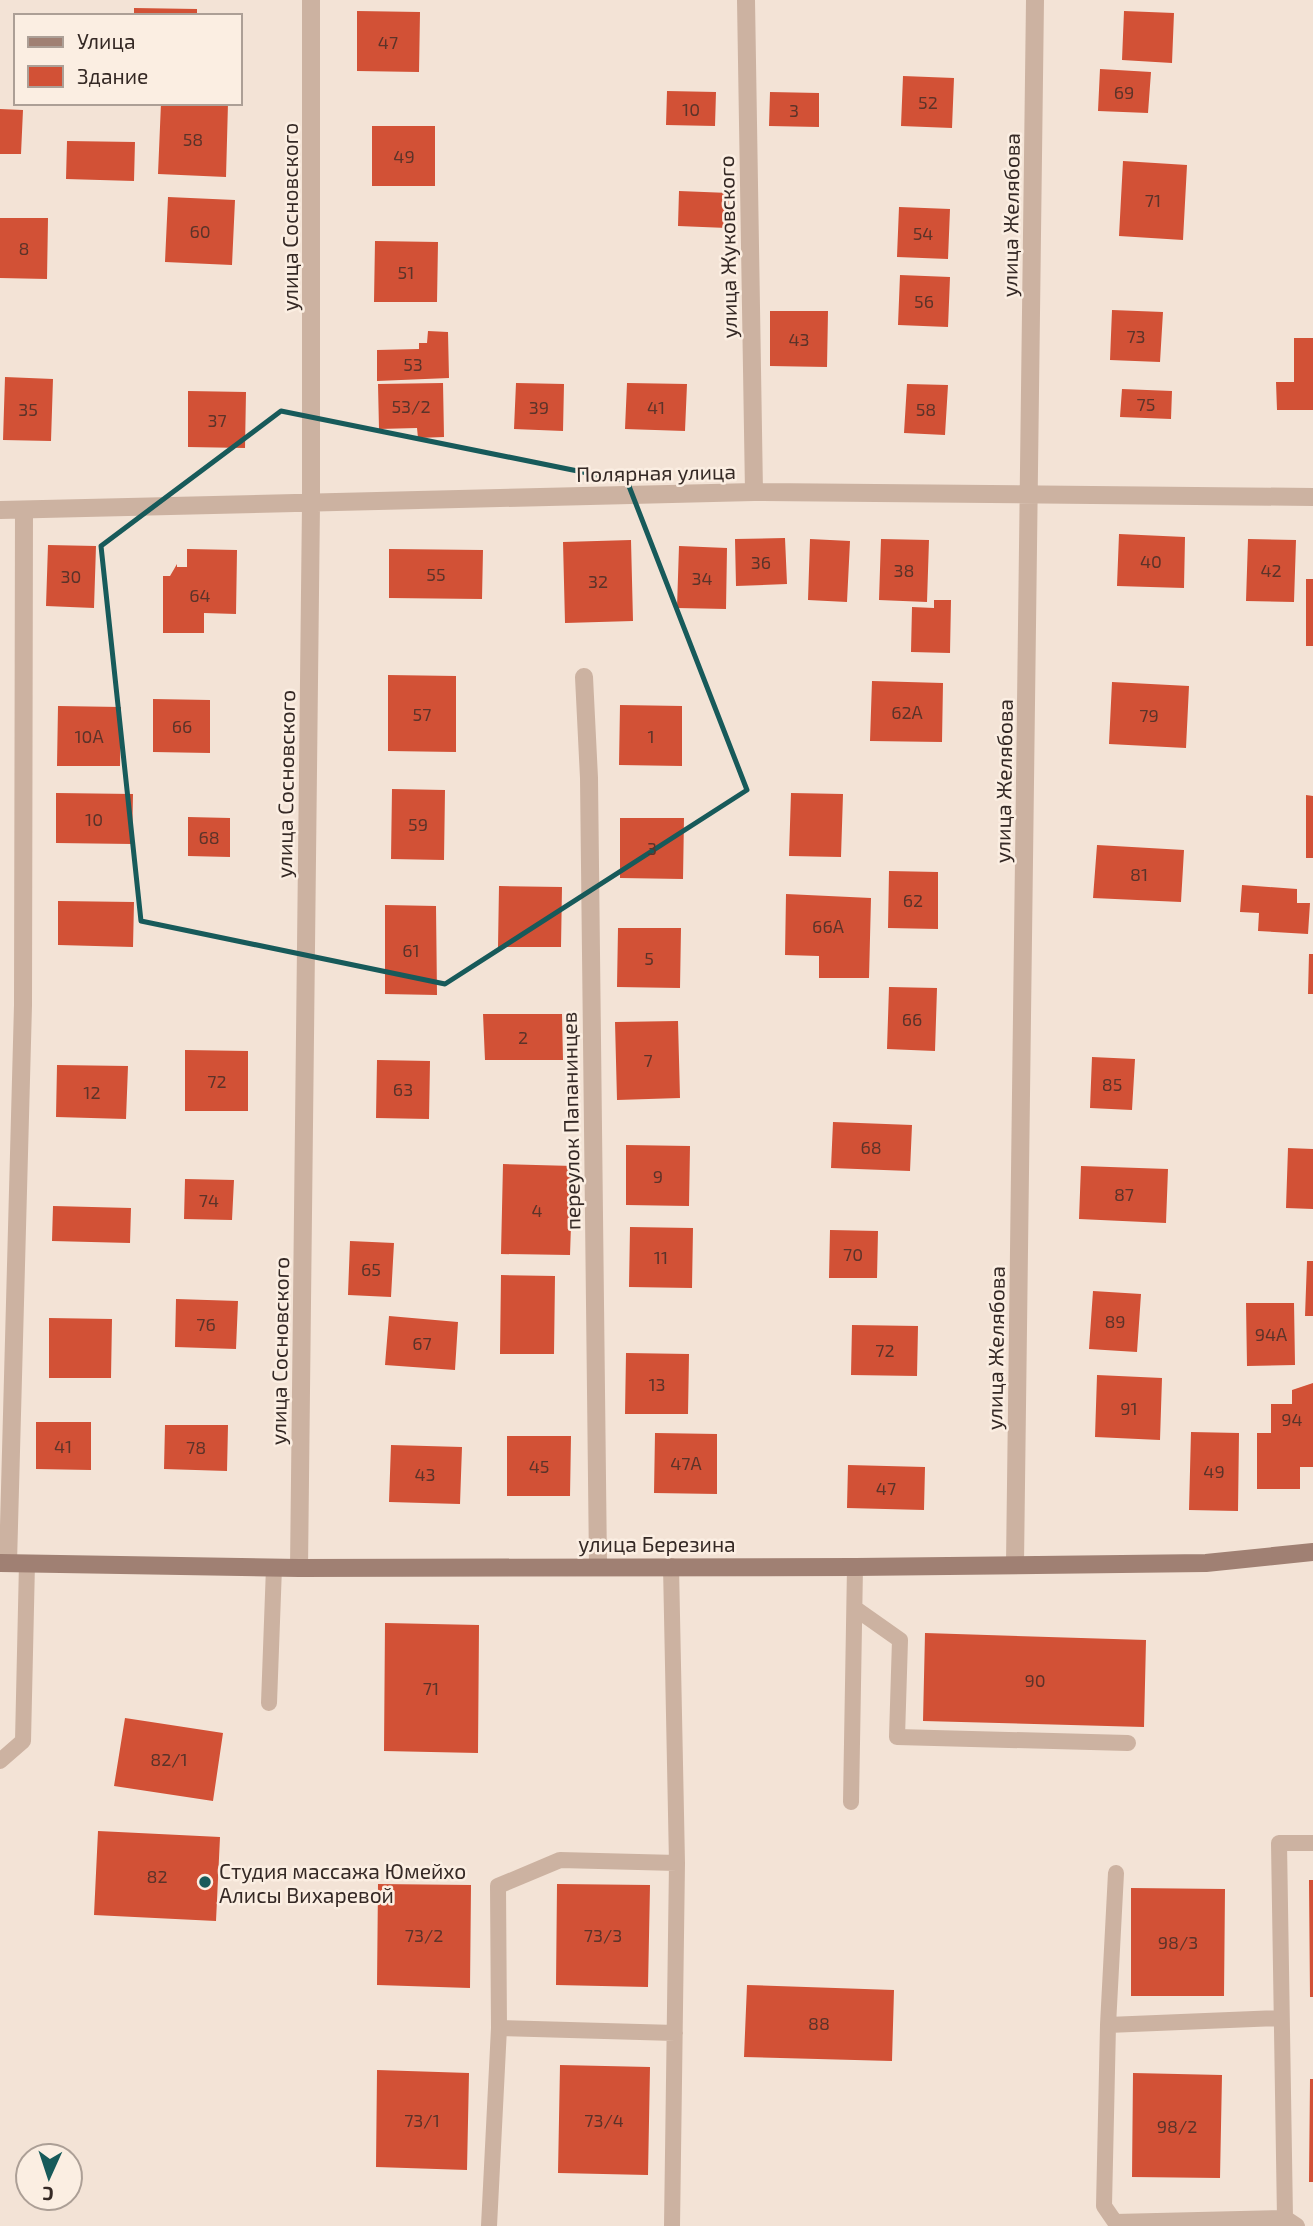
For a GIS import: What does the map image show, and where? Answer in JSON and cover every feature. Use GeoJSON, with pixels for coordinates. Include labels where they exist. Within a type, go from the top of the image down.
{"type":"FeatureCollection","features":[{"type":"Feature","properties":{"kind":"street","name":"улица Сосновского"},"geometry":{"type":"LineString","coordinates":[[299,1568],[311,504],[311,0]]}},
{"type":"Feature","properties":{"kind":"street","name":"улица Жуковского"},"geometry":{"type":"LineString","coordinates":[[746,0],[754,492]]}},
{"type":"Feature","properties":{"kind":"street","name":"улица Желябова"},"geometry":{"type":"LineString","coordinates":[[1015,1563],[1035,0]]}},
{"type":"Feature","properties":{"kind":"street","name":"Полярная улица"},"geometry":{"type":"LineString","coordinates":[[0,510],[754,492],[1313,496]]}},
{"type":"Feature","properties":{"kind":"street"},"geometry":{"type":"LineString","coordinates":[[4,1563],[23,1005],[24,510]]}},
{"type":"Feature","properties":{"kind":"street","name":"переулок Папанинцев"},"geometry":{"type":"LineString","coordinates":[[584,677],[589,778],[598,1566]]}},
{"type":"Feature","properties":{"kind":"street","name":"улица Березина"},"geometry":{"type":"LineString","coordinates":[[27,1563],[299,1568],[855,1567],[1015,1563],[1206,1563],[1313,1552]]}},
{"type":"Feature","properties":{"kind":"lane"},"geometry":{"type":"LineString","coordinates":[[0,1761],[23,1741],[27,1563],[4,1563]]}},
{"type":"Feature","properties":{"kind":"lane"},"geometry":{"type":"LineString","coordinates":[[671,1566],[677,1863],[672,2226]]}},
{"type":"Feature","properties":{"kind":"lane"},"geometry":{"type":"LineString","coordinates":[[269,1703],[274,1567]]}},
{"type":"Feature","properties":{"kind":"lane"},"geometry":{"type":"LineString","coordinates":[[851,1802],[855,1567]]}},
{"type":"Feature","properties":{"kind":"lane"},"geometry":{"type":"LineString","coordinates":[[856,1609],[900,1640],[897,1737],[1128,1743]]}},
{"type":"Feature","properties":{"kind":"lane"},"geometry":{"type":"LineString","coordinates":[[1116,1873],[1108,2025],[1104,2206],[1115,2222],[1291,2222],[1280,2018],[1279,1843],[1313,1843]]}},
{"type":"Feature","properties":{"kind":"lane"},"geometry":{"type":"LineString","coordinates":[[489,2226],[499,2028],[498,1886],[560,1860],[677,1863]]}},
{"type":"Feature","properties":{"kind":"lane"},"geometry":{"type":"LineString","coordinates":[[1108,2025],[1280,2018]]}},
{"type":"Feature","properties":{"kind":"lane"},"geometry":{"type":"LineString","coordinates":[[499,2028],[675,2033]]}},
{"type":"Feature","properties":{"kind":"highlighted area"},"geometry":{"type":"Polygon","coordinates":[[[281,411],[627,481],[747,790],[445,984],[141,921],[101,546],[281,411]]]}},
{"type":"Feature","properties":{"kind":"building"},"geometry":{"type":"Polygon","coordinates":[[[134,8],[197,9],[197,14],[134,14],[134,8]]]}},
{"type":"Feature","properties":{"kind":"building"},"geometry":{"type":"Polygon","coordinates":[[[357,11],[420,12],[419,72],[357,71],[357,11]]]}},
{"type":"Feature","properties":{"kind":"building"},"geometry":{"type":"Polygon","coordinates":[[[1124,11],[1174,13],[1172,63],[1122,60],[1124,11]]]}},
{"type":"Feature","properties":{"kind":"building"},"geometry":{"type":"Polygon","coordinates":[[[1100,69],[1151,72],[1148,113],[1098,111],[1100,69]]]}},
{"type":"Feature","properties":{"kind":"building"},"geometry":{"type":"Polygon","coordinates":[[[903,76],[954,78],[952,128],[901,126],[903,76]]]}},
{"type":"Feature","properties":{"kind":"building"},"geometry":{"type":"Polygon","coordinates":[[[667,91],[716,92],[715,126],[666,125],[667,91]]]}},
{"type":"Feature","properties":{"kind":"building"},"geometry":{"type":"Polygon","coordinates":[[[770,92],[819,93],[819,127],[769,126],[770,92]]]}},
{"type":"Feature","properties":{"kind":"building"},"geometry":{"type":"Polygon","coordinates":[[[161,105],[228,105],[226,177],[158,174],[161,105]]]}},
{"type":"Feature","properties":{"kind":"building"},"geometry":{"type":"Polygon","coordinates":[[[0,109],[23,110],[21,154],[0,154],[0,109]]]}},
{"type":"Feature","properties":{"kind":"building"},"geometry":{"type":"Polygon","coordinates":[[[372,126],[435,126],[435,186],[372,186],[372,126]]]}},
{"type":"Feature","properties":{"kind":"building"},"geometry":{"type":"Polygon","coordinates":[[[67,141],[135,142],[134,181],[66,179],[67,141]]]}},
{"type":"Feature","properties":{"kind":"building"},"geometry":{"type":"Polygon","coordinates":[[[1123,161],[1187,165],[1183,240],[1119,236],[1123,161]]]}},
{"type":"Feature","properties":{"kind":"building"},"geometry":{"type":"Polygon","coordinates":[[[679,191],[729,193],[727,228],[678,226],[679,191]]]}},
{"type":"Feature","properties":{"kind":"building"},"geometry":{"type":"Polygon","coordinates":[[[168,197],[235,200],[232,265],[165,262],[168,197]]]}},
{"type":"Feature","properties":{"kind":"building"},"geometry":{"type":"Polygon","coordinates":[[[899,207],[950,209],[948,259],[897,257],[899,207]]]}},
{"type":"Feature","properties":{"kind":"building"},"geometry":{"type":"Polygon","coordinates":[[[0,218],[48,218],[47,279],[0,278],[0,218]]]}},
{"type":"Feature","properties":{"kind":"building"},"geometry":{"type":"Polygon","coordinates":[[[375,241],[438,242],[437,302],[374,302],[375,241]]]}},
{"type":"Feature","properties":{"kind":"building"},"geometry":{"type":"Polygon","coordinates":[[[900,275],[950,277],[948,327],[898,325],[900,275]]]}},
{"type":"Feature","properties":{"kind":"building"},"geometry":{"type":"Polygon","coordinates":[[[1112,310],[1163,312],[1160,362],[1110,360],[1112,310]]]}},
{"type":"Feature","properties":{"kind":"building"},"geometry":{"type":"Polygon","coordinates":[[[770,311],[828,311],[827,367],[770,366],[770,311]]]}},
{"type":"Feature","properties":{"kind":"building"},"geometry":{"type":"Polygon","coordinates":[[[428,331],[448,332],[449,378],[377,381],[377,350],[419,349],[419,343],[427,343],[428,331]]]}},
{"type":"Feature","properties":{"kind":"building"},"geometry":{"type":"Polygon","coordinates":[[[1294,338],[1313,338],[1313,410],[1277,410],[1276,382],[1294,382],[1294,338]]]}},
{"type":"Feature","properties":{"kind":"building"},"geometry":{"type":"Polygon","coordinates":[[[5,377],[53,379],[51,441],[3,440],[5,377]]]}},
{"type":"Feature","properties":{"kind":"building"},"geometry":{"type":"Polygon","coordinates":[[[443,383],[444,437],[418,438],[417,428],[379,429],[378,384],[443,383]]]}},
{"type":"Feature","properties":{"kind":"building"},"geometry":{"type":"Polygon","coordinates":[[[516,383],[564,384],[563,431],[514,429],[516,383]]]}},
{"type":"Feature","properties":{"kind":"building"},"geometry":{"type":"Polygon","coordinates":[[[627,383],[687,384],[685,431],[625,429],[627,383]]]}},
{"type":"Feature","properties":{"kind":"building"},"geometry":{"type":"Polygon","coordinates":[[[907,384],[948,385],[945,435],[904,433],[907,384]]]}},
{"type":"Feature","properties":{"kind":"building"},"geometry":{"type":"Polygon","coordinates":[[[1122,389],[1172,391],[1171,419],[1120,417],[1122,389]]]}},
{"type":"Feature","properties":{"kind":"building"},"geometry":{"type":"Polygon","coordinates":[[[188,391],[246,392],[245,448],[188,447],[188,391]]]}},
{"type":"Feature","properties":{"kind":"building"},"geometry":{"type":"Polygon","coordinates":[[[1119,534],[1185,537],[1184,588],[1117,586],[1119,534]]]}},
{"type":"Feature","properties":{"kind":"building"},"geometry":{"type":"Polygon","coordinates":[[[785,538],[787,584],[736,586],[735,539],[785,538]]]}},
{"type":"Feature","properties":{"kind":"building"},"geometry":{"type":"Polygon","coordinates":[[[810,539],[850,541],[847,602],[808,600],[810,539]]]}},
{"type":"Feature","properties":{"kind":"building"},"geometry":{"type":"Polygon","coordinates":[[[881,539],[929,540],[927,602],[879,600],[881,539]]]}},
{"type":"Feature","properties":{"kind":"building"},"geometry":{"type":"Polygon","coordinates":[[[1248,539],[1296,540],[1294,602],[1246,601],[1248,539]]]}},
{"type":"Feature","properties":{"kind":"building"},"geometry":{"type":"Polygon","coordinates":[[[631,540],[633,621],[565,623],[563,542],[631,540]]]}},
{"type":"Feature","properties":{"kind":"building"},"geometry":{"type":"Polygon","coordinates":[[[48,545],[96,546],[94,608],[46,606],[48,545]]]}},
{"type":"Feature","properties":{"kind":"building"},"geometry":{"type":"Polygon","coordinates":[[[679,546],[727,548],[726,609],[677,608],[679,546]]]}},
{"type":"Feature","properties":{"kind":"building"},"geometry":{"type":"Polygon","coordinates":[[[187,549],[237,550],[236,614],[204,613],[204,633],[163,633],[163,576],[170,576],[177,564],[177,567],[187,567],[187,549]]]}},
{"type":"Feature","properties":{"kind":"building"},"geometry":{"type":"Polygon","coordinates":[[[389,549],[483,550],[482,599],[389,598],[389,549]]]}},
{"type":"Feature","properties":{"kind":"building"},"geometry":{"type":"Polygon","coordinates":[[[1306,579],[1313,579],[1313,646],[1306,646],[1306,579]]]}},
{"type":"Feature","properties":{"kind":"building"},"geometry":{"type":"Polygon","coordinates":[[[934,600],[951,600],[950,653],[911,652],[912,607],[934,608],[934,600]]]}},
{"type":"Feature","properties":{"kind":"building"},"geometry":{"type":"Polygon","coordinates":[[[388,675],[456,676],[456,752],[388,751],[388,675]]]}},
{"type":"Feature","properties":{"kind":"building"},"geometry":{"type":"Polygon","coordinates":[[[872,681],[943,683],[942,742],[870,741],[872,681]]]}},
{"type":"Feature","properties":{"kind":"building"},"geometry":{"type":"Polygon","coordinates":[[[1112,682],[1189,686],[1186,748],[1109,744],[1112,682]]]}},
{"type":"Feature","properties":{"kind":"building"},"geometry":{"type":"Polygon","coordinates":[[[153,699],[210,700],[210,753],[153,752],[153,699]]]}},
{"type":"Feature","properties":{"kind":"building"},"geometry":{"type":"Polygon","coordinates":[[[620,705],[682,706],[682,766],[619,765],[620,705]]]}},
{"type":"Feature","properties":{"kind":"building"},"geometry":{"type":"Polygon","coordinates":[[[58,706],[121,707],[120,766],[57,766],[58,706]]]}},
{"type":"Feature","properties":{"kind":"building"},"geometry":{"type":"Polygon","coordinates":[[[392,789],[445,790],[444,860],[391,859],[392,789]]]}},
{"type":"Feature","properties":{"kind":"building"},"geometry":{"type":"Polygon","coordinates":[[[56,793],[133,794],[132,844],[56,843],[56,793]]]}},
{"type":"Feature","properties":{"kind":"building"},"geometry":{"type":"Polygon","coordinates":[[[791,793],[843,794],[841,857],[789,856],[791,793]]]}},
{"type":"Feature","properties":{"kind":"building"},"geometry":{"type":"Polygon","coordinates":[[[1306,795],[1313,796],[1313,858],[1306,858],[1306,795]]]}},
{"type":"Feature","properties":{"kind":"building"},"geometry":{"type":"Polygon","coordinates":[[[188,817],[230,818],[230,857],[188,856],[188,817]]]}},
{"type":"Feature","properties":{"kind":"building"},"geometry":{"type":"Polygon","coordinates":[[[620,818],[684,818],[683,879],[620,878],[620,818]]]}},
{"type":"Feature","properties":{"kind":"building"},"geometry":{"type":"Polygon","coordinates":[[[1097,845],[1184,850],[1181,902],[1093,898],[1097,845]]]}},
{"type":"Feature","properties":{"kind":"building"},"geometry":{"type":"Polygon","coordinates":[[[889,871],[938,872],[938,929],[888,928],[889,871]]]}},
{"type":"Feature","properties":{"kind":"building"},"geometry":{"type":"Polygon","coordinates":[[[1242,885],[1297,889],[1297,903],[1310,903],[1308,934],[1258,931],[1259,913],[1240,912],[1242,885]]]}},
{"type":"Feature","properties":{"kind":"building"},"geometry":{"type":"Polygon","coordinates":[[[499,886],[562,887],[561,947],[498,947],[499,886]]]}},
{"type":"Feature","properties":{"kind":"building"},"geometry":{"type":"Polygon","coordinates":[[[786,894],[871,898],[869,978],[819,978],[819,956],[785,955],[786,894]]]}},
{"type":"Feature","properties":{"kind":"building"},"geometry":{"type":"Polygon","coordinates":[[[58,901],[134,902],[133,947],[58,945],[58,901]]]}},
{"type":"Feature","properties":{"kind":"building"},"geometry":{"type":"Polygon","coordinates":[[[385,905],[436,906],[437,995],[385,994],[385,905]]]}},
{"type":"Feature","properties":{"kind":"building"},"geometry":{"type":"Polygon","coordinates":[[[618,928],[681,928],[680,988],[617,987],[618,928]]]}},
{"type":"Feature","properties":{"kind":"building"},"geometry":{"type":"Polygon","coordinates":[[[1309,954],[1313,954],[1313,994],[1308,994],[1309,954]]]}},
{"type":"Feature","properties":{"kind":"building"},"geometry":{"type":"Polygon","coordinates":[[[889,987],[937,988],[935,1051],[887,1049],[889,987]]]}},
{"type":"Feature","properties":{"kind":"building"},"geometry":{"type":"Polygon","coordinates":[[[483,1014],[562,1014],[563,1060],[485,1060],[483,1014]]]}},
{"type":"Feature","properties":{"kind":"building"},"geometry":{"type":"Polygon","coordinates":[[[678,1021],[680,1098],[617,1100],[615,1022],[678,1021]]]}},
{"type":"Feature","properties":{"kind":"building"},"geometry":{"type":"Polygon","coordinates":[[[185,1050],[248,1051],[248,1111],[185,1111],[185,1050]]]}},
{"type":"Feature","properties":{"kind":"building"},"geometry":{"type":"Polygon","coordinates":[[[1092,1057],[1135,1059],[1132,1110],[1090,1108],[1092,1057]]]}},
{"type":"Feature","properties":{"kind":"building"},"geometry":{"type":"Polygon","coordinates":[[[377,1060],[430,1061],[429,1119],[376,1118],[377,1060]]]}},
{"type":"Feature","properties":{"kind":"building"},"geometry":{"type":"Polygon","coordinates":[[[57,1065],[128,1066],[126,1119],[56,1117],[57,1065]]]}},
{"type":"Feature","properties":{"kind":"building"},"geometry":{"type":"Polygon","coordinates":[[[833,1122],[912,1125],[910,1171],[831,1168],[833,1122]]]}},
{"type":"Feature","properties":{"kind":"building"},"geometry":{"type":"Polygon","coordinates":[[[626,1145],[690,1146],[689,1206],[626,1205],[626,1145]]]}},
{"type":"Feature","properties":{"kind":"building"},"geometry":{"type":"Polygon","coordinates":[[[1288,1148],[1313,1149],[1313,1209],[1286,1208],[1288,1148]]]}},
{"type":"Feature","properties":{"kind":"building"},"geometry":{"type":"Polygon","coordinates":[[[503,1164],[573,1166],[570,1255],[501,1254],[503,1164]]]}},
{"type":"Feature","properties":{"kind":"building"},"geometry":{"type":"Polygon","coordinates":[[[1081,1166],[1168,1169],[1166,1223],[1079,1219],[1081,1166]]]}},
{"type":"Feature","properties":{"kind":"building"},"geometry":{"type":"Polygon","coordinates":[[[185,1179],[234,1180],[232,1220],[184,1219],[185,1179]]]}},
{"type":"Feature","properties":{"kind":"building"},"geometry":{"type":"Polygon","coordinates":[[[53,1206],[131,1208],[130,1243],[52,1241],[53,1206]]]}},
{"type":"Feature","properties":{"kind":"building"},"geometry":{"type":"Polygon","coordinates":[[[630,1227],[693,1228],[692,1288],[629,1287],[630,1227]]]}},
{"type":"Feature","properties":{"kind":"building"},"geometry":{"type":"Polygon","coordinates":[[[830,1230],[878,1231],[877,1278],[829,1278],[830,1230]]]}},
{"type":"Feature","properties":{"kind":"building"},"geometry":{"type":"Polygon","coordinates":[[[350,1241],[394,1243],[391,1297],[348,1295],[350,1241]]]}},
{"type":"Feature","properties":{"kind":"building"},"geometry":{"type":"Polygon","coordinates":[[[1307,1261],[1313,1261],[1313,1316],[1305,1316],[1307,1261]]]}},
{"type":"Feature","properties":{"kind":"building"},"geometry":{"type":"Polygon","coordinates":[[[501,1275],[555,1276],[554,1354],[500,1354],[501,1275]]]}},
{"type":"Feature","properties":{"kind":"building"},"geometry":{"type":"Polygon","coordinates":[[[1093,1291],[1141,1294],[1137,1352],[1089,1349],[1093,1291]]]}},
{"type":"Feature","properties":{"kind":"building"},"geometry":{"type":"Polygon","coordinates":[[[176,1299],[238,1301],[236,1349],[175,1347],[176,1299]]]}},
{"type":"Feature","properties":{"kind":"building"},"geometry":{"type":"Polygon","coordinates":[[[1246,1303],[1294,1303],[1295,1365],[1247,1366],[1246,1303]]]}},
{"type":"Feature","properties":{"kind":"building"},"geometry":{"type":"Polygon","coordinates":[[[389,1316],[458,1322],[455,1370],[385,1365],[389,1316]]]}},
{"type":"Feature","properties":{"kind":"building"},"geometry":{"type":"Polygon","coordinates":[[[49,1318],[112,1319],[111,1378],[49,1378],[49,1318]]]}},
{"type":"Feature","properties":{"kind":"building"},"geometry":{"type":"Polygon","coordinates":[[[852,1325],[918,1326],[917,1376],[851,1375],[852,1325]]]}},
{"type":"Feature","properties":{"kind":"building"},"geometry":{"type":"Polygon","coordinates":[[[626,1353],[689,1354],[688,1414],[625,1414],[626,1353]]]}},
{"type":"Feature","properties":{"kind":"building"},"geometry":{"type":"Polygon","coordinates":[[[1097,1375],[1162,1378],[1160,1440],[1095,1437],[1097,1375]]]}},
{"type":"Feature","properties":{"kind":"building"},"geometry":{"type":"Polygon","coordinates":[[[1313,1383],[1313,1467],[1300,1467],[1300,1489],[1257,1489],[1257,1433],[1271,1433],[1271,1404],[1292,1404],[1292,1390],[1313,1383]]]}},
{"type":"Feature","properties":{"kind":"building"},"geometry":{"type":"Polygon","coordinates":[[[36,1422],[91,1422],[91,1470],[36,1469],[36,1422]]]}},
{"type":"Feature","properties":{"kind":"building"},"geometry":{"type":"Polygon","coordinates":[[[165,1425],[228,1425],[227,1471],[164,1469],[165,1425]]]}},
{"type":"Feature","properties":{"kind":"building"},"geometry":{"type":"Polygon","coordinates":[[[1191,1432],[1239,1433],[1238,1511],[1189,1510],[1191,1432]]]}},
{"type":"Feature","properties":{"kind":"building"},"geometry":{"type":"Polygon","coordinates":[[[655,1433],[717,1434],[717,1494],[654,1493],[655,1433]]]}},
{"type":"Feature","properties":{"kind":"building"},"geometry":{"type":"Polygon","coordinates":[[[507,1436],[571,1436],[570,1496],[507,1496],[507,1436]]]}},
{"type":"Feature","properties":{"kind":"building"},"geometry":{"type":"Polygon","coordinates":[[[391,1445],[462,1447],[460,1504],[389,1502],[391,1445]]]}},
{"type":"Feature","properties":{"kind":"building"},"geometry":{"type":"Polygon","coordinates":[[[848,1465],[925,1467],[924,1510],[847,1508],[848,1465]]]}},
{"type":"Feature","properties":{"kind":"building"},"geometry":{"type":"Polygon","coordinates":[[[385,1623],[479,1625],[478,1753],[384,1751],[385,1623]]]}},
{"type":"Feature","properties":{"kind":"building"},"geometry":{"type":"Polygon","coordinates":[[[925,1633],[1146,1640],[1144,1727],[923,1721],[925,1633]]]}},
{"type":"Feature","properties":{"kind":"building"},"geometry":{"type":"Polygon","coordinates":[[[125,1718],[223,1733],[213,1801],[114,1786],[125,1718]]]}},
{"type":"Feature","properties":{"kind":"building"},"geometry":{"type":"Polygon","coordinates":[[[98,1831],[220,1837],[216,1921],[94,1915],[98,1831]]]}},
{"type":"Feature","properties":{"kind":"building"},"geometry":{"type":"Polygon","coordinates":[[[1309,1880],[1313,1880],[1313,1997],[1310,1997],[1309,1880]]]}},
{"type":"Feature","properties":{"kind":"building"},"geometry":{"type":"Polygon","coordinates":[[[378,1884],[471,1885],[470,1988],[377,1985],[378,1884]]]}},
{"type":"Feature","properties":{"kind":"building"},"geometry":{"type":"Polygon","coordinates":[[[557,1884],[650,1885],[648,1987],[556,1985],[557,1884]]]}},
{"type":"Feature","properties":{"kind":"building"},"geometry":{"type":"Polygon","coordinates":[[[1131,1888],[1225,1889],[1224,1996],[1131,1996],[1131,1888]]]}},
{"type":"Feature","properties":{"kind":"building"},"geometry":{"type":"Polygon","coordinates":[[[747,1985],[894,1990],[892,2061],[744,2057],[747,1985]]]}},
{"type":"Feature","properties":{"kind":"building"},"geometry":{"type":"Polygon","coordinates":[[[560,2065],[650,2067],[648,2175],[558,2173],[560,2065]]]}},
{"type":"Feature","properties":{"kind":"building"},"geometry":{"type":"Polygon","coordinates":[[[377,2070],[469,2073],[467,2170],[376,2167],[377,2070]]]}},
{"type":"Feature","properties":{"kind":"building"},"geometry":{"type":"Polygon","coordinates":[[[1133,2073],[1222,2075],[1220,2178],[1132,2177],[1133,2073]]]}},
{"type":"Feature","properties":{"kind":"building"},"geometry":{"type":"Polygon","coordinates":[[[1310,2079],[1313,2079],[1313,2182],[1309,2182],[1310,2079]]]}},
{"type":"Feature","properties":{"kind":"place","name":"Студия массажа Юмейхо Алисы Вихаревой"},"geometry":{"type":"Point","coordinates":[205,1882]}}]}
